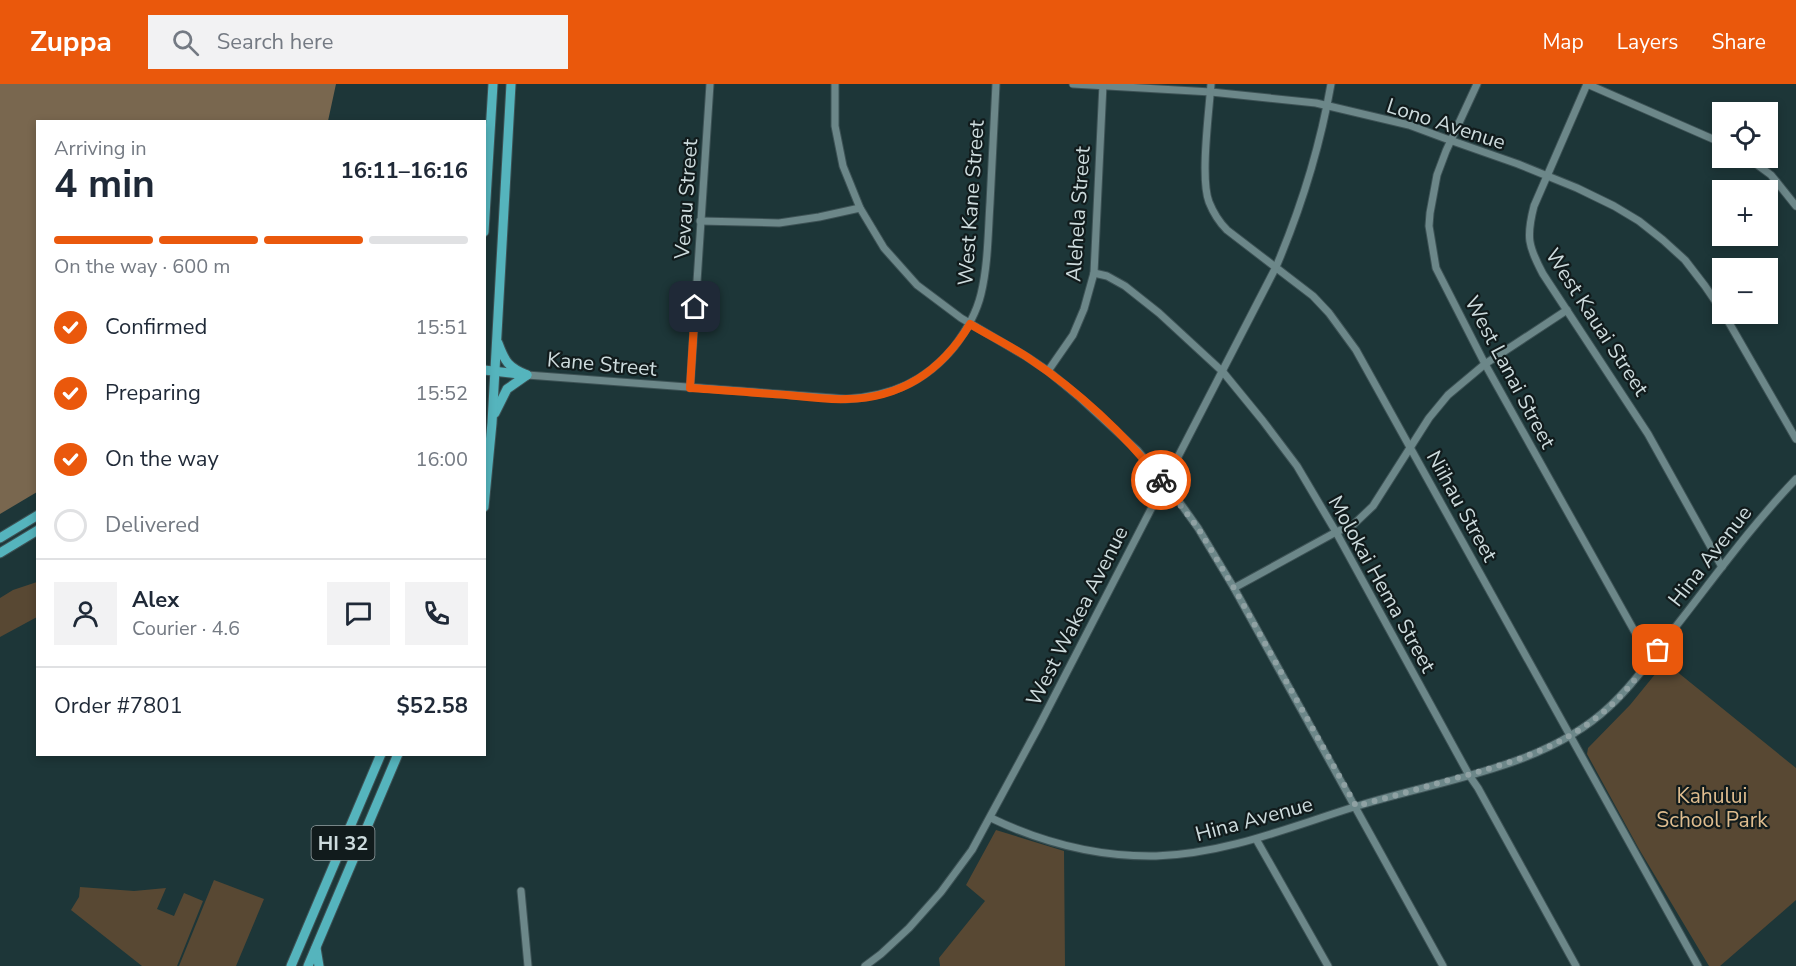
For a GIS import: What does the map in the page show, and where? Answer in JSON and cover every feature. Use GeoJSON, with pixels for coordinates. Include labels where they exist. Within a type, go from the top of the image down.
{"type":"FeatureCollection","features":[{"type":"Feature","properties":{"kind":"main road"},"geometry":{"type":"LineString","coordinates":[[493,84],[486,204],[504,204]]}},
{"type":"Feature","properties":{"kind":"main road"},"geometry":{"type":"LineString","coordinates":[[486,486],[492,423],[490,371],[496,338],[511,84]]}},
{"type":"Feature","properties":{"kind":"main road"},"geometry":{"type":"LineString","coordinates":[[496,338],[507,363],[515,370],[527,375]]}},
{"type":"Feature","properties":{"kind":"main road"},"geometry":{"type":"LineString","coordinates":[[490,371],[527,375]]}},
{"type":"Feature","properties":{"kind":"main road"},"geometry":{"type":"LineString","coordinates":[[492,423],[507,389],[527,375]]}},
{"type":"Feature","properties":{"kind":"main road"},"geometry":{"type":"LineString","coordinates":[[0,538],[36,516]]}},
{"type":"Feature","properties":{"kind":"main road"},"geometry":{"type":"LineString","coordinates":[[0,553],[36,531]]}},
{"type":"Feature","properties":{"kind":"main road","name":"HI 32"},"geometry":{"type":"LineString","coordinates":[[291,966],[380,756]]}},
{"type":"Feature","properties":{"kind":"main road","name":"HI 32"},"geometry":{"type":"LineString","coordinates":[[308,966],[397,756]]}},
{"type":"Feature","properties":{"kind":"main road"},"geometry":{"type":"LineString","coordinates":[[316,948],[319,966]]}},
{"type":"Feature","properties":{"kind":"street","name":"Vevau Street"},"geometry":{"type":"LineString","coordinates":[[690,388],[710,84]]}},
{"type":"Feature","properties":{"kind":"street"},"geometry":{"type":"LineString","coordinates":[[835,84],[835,126],[847,179],[860,208],[884,248],[917,285],[970,324],[1048,371],[1078,396],[1137,450],[1165,484],[1198,528],[1234,588],[1443,966]]}},
{"type":"Feature","properties":{"kind":"street","name":"West Kane Street"},"geometry":{"type":"LineString","coordinates":[[970,324],[981,297],[986,263],[996,84]]}},
{"type":"Feature","properties":{"kind":"street","name":"Lono Avenue"},"geometry":{"type":"LineString","coordinates":[[1073,84],[1211,88],[1327,106],[1409,125],[1595,196],[1639,221],[1663,240],[1684,260],[1712,295]]}},
{"type":"Feature","properties":{"kind":"street","name":"West Wakea Avenue"},"geometry":{"type":"LineString","coordinates":[[866,966],[909,928],[934,900],[963,864],[991,818],[1276,267],[1308,183],[1332,84]]}},
{"type":"Feature","properties":{"kind":"street","name":"West Lanai Street"},"geometry":{"type":"LineString","coordinates":[[1477,84],[1437,176],[1429,226],[1436,268],[1485,364],[1650,659]]}},
{"type":"Feature","properties":{"kind":"street"},"geometry":{"type":"LineString","coordinates":[[1587,84],[1712,139]]}},
{"type":"Feature","properties":{"kind":"street","name":"West Kauai Street"},"geometry":{"type":"LineString","coordinates":[[1587,84],[1534,206],[1528,238],[1532,254],[1648,434],[1722,567]]}},
{"type":"Feature","properties":{"kind":"street","name":"Alehela Street"},"geometry":{"type":"LineString","coordinates":[[1048,371],[1073,335],[1084,309],[1094,273],[1103,85]]}},
{"type":"Feature","properties":{"kind":"street","name":"Niihau Street"},"geometry":{"type":"LineString","coordinates":[[1211,88],[1206,168],[1209,201],[1220,222],[1227,230],[1313,296],[1341,328],[1356,350],[1416,460],[1496,598],[1698,966]]}},
{"type":"Feature","properties":{"kind":"street"},"geometry":{"type":"LineString","coordinates":[[1762,168],[1771,175],[1796,206]]}},
{"type":"Feature","properties":{"kind":"street"},"geometry":{"type":"LineString","coordinates":[[700,221],[779,223],[860,208]]}},
{"type":"Feature","properties":{"kind":"street","name":"Molokai Hema Street"},"geometry":{"type":"LineString","coordinates":[[1094,273],[1107,276],[1125,286],[1159,313],[1223,372],[1297,466],[1336,532],[1576,966]]}},
{"type":"Feature","properties":{"kind":"street"},"geometry":{"type":"LineString","coordinates":[[1234,588],[1353,525],[1381,494],[1429,418],[1448,395],[1485,364],[1567,310]]}},
{"type":"Feature","properties":{"kind":"street","name":"Kane Street"},"geometry":{"type":"LineString","coordinates":[[527,375],[834,399],[859,399],[879,395],[910,384],[930,372],[950,352],[970,324]]}},
{"type":"Feature","properties":{"kind":"street","name":"Lono Avenue"},"geometry":{"type":"LineString","coordinates":[[1730,324],[1796,439]]}},
{"type":"Feature","properties":{"kind":"street","name":"Hina Avenue"},"geometry":{"type":"LineString","coordinates":[[991,818],[1046,840],[1087,850],[1129,856],[1180,854],[1256,839],[1356,806],[1535,754],[1570,736],[1609,708],[1767,509],[1796,479]]}},
{"type":"Feature","properties":{"kind":"street"},"geometry":{"type":"LineString","coordinates":[[1256,839],[1328,966]]}},
{"type":"Feature","properties":{"kind":"street"},"geometry":{"type":"LineString","coordinates":[[521,891],[528,966]]}},
{"type":"Feature","properties":{"kind":"green space"},"geometry":{"type":"Polygon","coordinates":[[[36,582],[36,618],[0,637],[0,598],[13,590],[36,582]]]}},
{"type":"Feature","properties":{"kind":"green space","name":"Kahului School Park"},"geometry":{"type":"Polygon","coordinates":[[[1665,662],[1796,768],[1796,900],[1720,966],[1709,966],[1639,849],[1587,754],[1588,748],[1630,705],[1665,662]]]}},
{"type":"Feature","properties":{"kind":"green space"},"geometry":{"type":"Polygon","coordinates":[[[996,830],[1064,851],[1065,966],[940,966],[939,958],[985,901],[966,885],[996,830]]]}},
{"type":"Feature","properties":{"kind":"green space"},"geometry":{"type":"Polygon","coordinates":[[[214,880],[264,899],[236,966],[179,966],[214,880]]]}},
{"type":"Feature","properties":{"kind":"green space"},"geometry":{"type":"Polygon","coordinates":[[[80,887],[134,891],[166,888],[157,909],[174,916],[184,893],[203,901],[177,966],[142,966],[71,910],[79,897],[80,887]]]}},
{"type":"Feature","properties":{"kind":"shaded area"},"geometry":{"type":"Polygon","coordinates":[[[0,84],[336,84],[328,120],[36,120],[36,493],[0,514],[0,84]]]}},
{"type":"Feature","properties":{"kind":"way so far"},"geometry":{"type":"LineString","coordinates":[[1161,480],[1198,528],[1234,588],[1356,806],[1501,766],[1556,744],[1609,708],[1658,650]]}},
{"type":"Feature","properties":{"kind":"route"},"geometry":{"type":"LineString","coordinates":[[695,307],[690,388],[823,398],[859,399],[879,395],[910,384],[930,372],[942,360],[970,324],[1048,371],[1137,450],[1161,480]]}}]}
